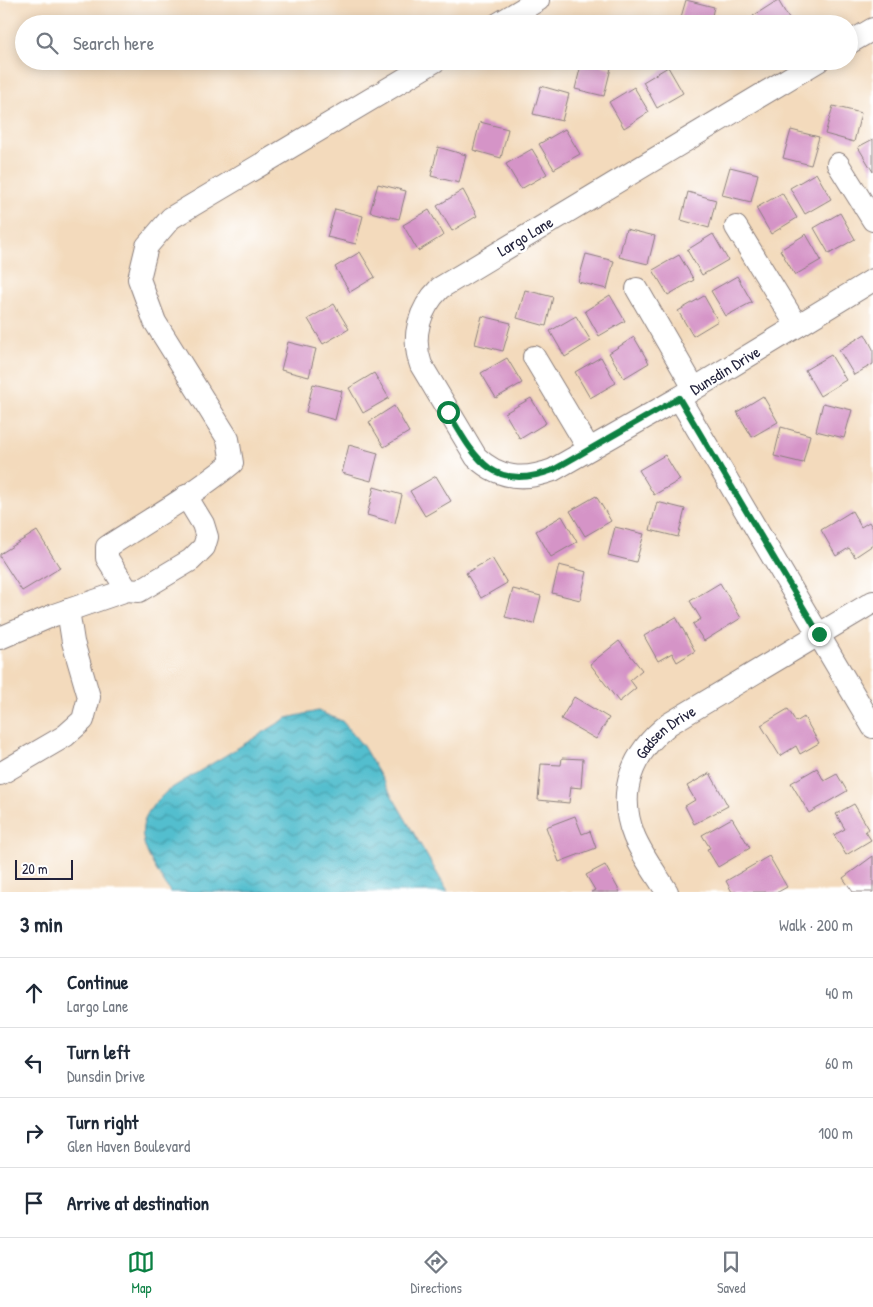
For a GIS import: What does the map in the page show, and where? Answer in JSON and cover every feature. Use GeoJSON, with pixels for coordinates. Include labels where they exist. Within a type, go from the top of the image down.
{"type":"FeatureCollection","features":[{"type":"Feature","properties":{"kind":"street"},"geometry":{"type":"LineString","coordinates":[[513,15],[538,0]]}},
{"type":"Feature","properties":{"kind":"street"},"geometry":{"type":"LineString","coordinates":[[858,38],[873,29]]}},
{"type":"Feature","properties":{"kind":"street"},"geometry":{"type":"LineString","coordinates":[[127,590],[107,558],[107,547],[209,482],[232,463],[228,439],[155,322],[139,279],[147,246],[171,218],[420,70]]}},
{"type":"Feature","properties":{"kind":"street","name":"Largo Lane"},"geometry":{"type":"LineString","coordinates":[[519,477],[494,471],[485,466],[476,457],[421,365],[417,353],[417,330],[424,308],[431,297],[440,288],[457,277],[803,70]]}},
{"type":"Feature","properties":{"kind":"street"},"geometry":{"type":"LineString","coordinates":[[838,164],[873,220]]}},
{"type":"Feature","properties":{"kind":"street"},"geometry":{"type":"LineString","coordinates":[[736,227],[797,326]]}},
{"type":"Feature","properties":{"kind":"street","name":"Dunsdin Drive"},"geometry":{"type":"LineString","coordinates":[[519,477],[537,476],[553,470],[686,393],[873,280]]}},
{"type":"Feature","properties":{"kind":"street"},"geometry":{"type":"LineString","coordinates":[[637,289],[686,393],[819,634],[873,727]]}},
{"type":"Feature","properties":{"kind":"street"},"geometry":{"type":"LineString","coordinates":[[534,356],[589,449]]}},
{"type":"Feature","properties":{"kind":"street"},"geometry":{"type":"LineString","coordinates":[[0,638],[68,610],[127,590],[139,591],[191,560],[204,547],[207,537],[203,524],[186,496]]}},
{"type":"Feature","properties":{"kind":"street","name":"Gadsen Drive"},"geometry":{"type":"LineString","coordinates":[[667,892],[638,843],[629,819],[628,785],[636,762],[645,747],[669,724],[873,602]]}},
{"type":"Feature","properties":{"kind":"street"},"geometry":{"type":"LineString","coordinates":[[0,774],[65,736],[83,720],[89,697],[73,642],[68,610]]}},
{"type":"Feature","properties":{"kind":"water"},"geometry":{"type":"Polygon","coordinates":[[[318,711],[342,721],[363,746],[448,892],[170,892],[149,857],[143,838],[145,819],[154,804],[167,791],[287,718],[318,711]]]}},
{"type":"Feature","properties":{"kind":"building"},"geometry":{"type":"Polygon","coordinates":[[[686,0],[714,7],[712,15],[682,15],[686,0]]]}},
{"type":"Feature","properties":{"kind":"building"},"geometry":{"type":"Polygon","coordinates":[[[778,0],[787,15],[755,15],[778,0]]]}},
{"type":"Feature","properties":{"kind":"building"},"geometry":{"type":"Polygon","coordinates":[[[580,70],[610,70],[604,96],[575,89],[580,70]]]}},
{"type":"Feature","properties":{"kind":"building"},"geometry":{"type":"Polygon","coordinates":[[[663,70],[670,70],[683,93],[657,108],[643,82],[663,70]]]}},
{"type":"Feature","properties":{"kind":"building"},"geometry":{"type":"Polygon","coordinates":[[[541,86],[569,94],[562,121],[533,114],[541,86]]]}},
{"type":"Feature","properties":{"kind":"building"},"geometry":{"type":"Polygon","coordinates":[[[634,87],[649,112],[624,128],[609,102],[634,87]]]}},
{"type":"Feature","properties":{"kind":"building"},"geometry":{"type":"Polygon","coordinates":[[[833,106],[861,113],[854,142],[825,134],[833,106]]]}},
{"type":"Feature","properties":{"kind":"building"},"geometry":{"type":"Polygon","coordinates":[[[480,122],[508,129],[501,158],[473,150],[480,122]]]}},
{"type":"Feature","properties":{"kind":"building"},"geometry":{"type":"Polygon","coordinates":[[[565,129],[580,154],[554,169],[539,144],[565,129]]]}},
{"type":"Feature","properties":{"kind":"building"},"geometry":{"type":"Polygon","coordinates":[[[791,130],[819,137],[811,165],[783,158],[791,130]]]}},
{"type":"Feature","properties":{"kind":"building"},"geometry":{"type":"Polygon","coordinates":[[[873,139],[873,172],[858,147],[873,139]]]}},
{"type":"Feature","properties":{"kind":"building"},"geometry":{"type":"Polygon","coordinates":[[[438,147],[466,155],[459,183],[431,176],[438,147]]]}},
{"type":"Feature","properties":{"kind":"building"},"geometry":{"type":"Polygon","coordinates":[[[532,149],[547,174],[521,189],[506,164],[532,149]]]}},
{"type":"Feature","properties":{"kind":"building"},"geometry":{"type":"Polygon","coordinates":[[[730,167],[758,174],[751,202],[722,195],[730,167]]]}},
{"type":"Feature","properties":{"kind":"building"},"geometry":{"type":"Polygon","coordinates":[[[816,173],[831,199],[805,214],[790,188],[816,173]]]}},
{"type":"Feature","properties":{"kind":"building"},"geometry":{"type":"Polygon","coordinates":[[[378,184],[406,191],[399,219],[370,212],[378,184]]]}},
{"type":"Feature","properties":{"kind":"building"},"geometry":{"type":"Polygon","coordinates":[[[463,190],[477,216],[452,231],[437,206],[463,190]]]}},
{"type":"Feature","properties":{"kind":"building"},"geometry":{"type":"Polygon","coordinates":[[[688,192],[716,200],[709,228],[681,220],[688,192]]]}},
{"type":"Feature","properties":{"kind":"building"},"geometry":{"type":"Polygon","coordinates":[[[782,193],[797,218],[771,234],[756,208],[782,193]]]}},
{"type":"Feature","properties":{"kind":"building"},"geometry":{"type":"Polygon","coordinates":[[[335,209],[363,216],[356,244],[327,237],[335,209]]]}},
{"type":"Feature","properties":{"kind":"building"},"geometry":{"type":"Polygon","coordinates":[[[429,210],[444,235],[418,251],[403,225],[429,210]]]}},
{"type":"Feature","properties":{"kind":"building"},"geometry":{"type":"Polygon","coordinates":[[[840,213],[855,239],[829,254],[814,228],[840,213]]]}},
{"type":"Feature","properties":{"kind":"building"},"geometry":{"type":"Polygon","coordinates":[[[626,229],[655,236],[648,264],[619,257],[626,229]]]}},
{"type":"Feature","properties":{"kind":"building"},"geometry":{"type":"Polygon","coordinates":[[[713,234],[728,260],[702,275],[687,250],[713,234]]]}},
{"type":"Feature","properties":{"kind":"building"},"geometry":{"type":"Polygon","coordinates":[[[806,234],[821,260],[795,275],[780,250],[806,234]]]}},
{"type":"Feature","properties":{"kind":"building"},"geometry":{"type":"Polygon","coordinates":[[[360,252],[375,277],[350,292],[335,267],[360,252]]]}},
{"type":"Feature","properties":{"kind":"building"},"geometry":{"type":"Polygon","coordinates":[[[586,254],[614,261],[607,289],[578,282],[586,254]]]}},
{"type":"Feature","properties":{"kind":"building"},"geometry":{"type":"Polygon","coordinates":[[[679,255],[694,280],[668,295],[653,270],[679,255]]]}},
{"type":"Feature","properties":{"kind":"building"},"geometry":{"type":"Polygon","coordinates":[[[737,276],[752,302],[726,316],[711,291],[737,276]]]}},
{"type":"Feature","properties":{"kind":"building"},"geometry":{"type":"Polygon","coordinates":[[[525,290],[553,297],[546,326],[517,318],[525,290]]]}},
{"type":"Feature","properties":{"kind":"building"},"geometry":{"type":"Polygon","coordinates":[[[610,295],[625,321],[599,336],[585,311],[610,295]]]}},
{"type":"Feature","properties":{"kind":"building"},"geometry":{"type":"Polygon","coordinates":[[[704,296],[718,321],[693,336],[678,311],[704,296]]]}},
{"type":"Feature","properties":{"kind":"building"},"geometry":{"type":"Polygon","coordinates":[[[334,304],[349,329],[323,344],[308,319],[334,304]]]}},
{"type":"Feature","properties":{"kind":"building"},"geometry":{"type":"Polygon","coordinates":[[[482,316],[511,323],[503,351],[475,344],[482,316]]]}},
{"type":"Feature","properties":{"kind":"building"},"geometry":{"type":"Polygon","coordinates":[[[576,316],[591,341],[565,357],[550,331],[576,316]]]}},
{"type":"Feature","properties":{"kind":"building"},"geometry":{"type":"Polygon","coordinates":[[[865,334],[873,349],[873,364],[854,375],[839,350],[865,334]]]}},
{"type":"Feature","properties":{"kind":"building"},"geometry":{"type":"Polygon","coordinates":[[[634,337],[649,363],[624,378],[609,353],[634,337]]]}},
{"type":"Feature","properties":{"kind":"building"},"geometry":{"type":"Polygon","coordinates":[[[288,342],[316,349],[309,377],[281,370],[288,342]]]}},
{"type":"Feature","properties":{"kind":"building"},"geometry":{"type":"Polygon","coordinates":[[[831,355],[846,380],[820,396],[805,370],[831,355]]]}},
{"type":"Feature","properties":{"kind":"building"},"geometry":{"type":"Polygon","coordinates":[[[601,357],[616,383],[590,398],[575,372],[601,357]]]}},
{"type":"Feature","properties":{"kind":"building"},"geometry":{"type":"Polygon","coordinates":[[[507,358],[522,383],[496,398],[481,373],[507,358]]]}},
{"type":"Feature","properties":{"kind":"building"},"geometry":{"type":"Polygon","coordinates":[[[374,373],[389,398],[363,413],[349,388],[374,373]]]}},
{"type":"Feature","properties":{"kind":"building"},"geometry":{"type":"Polygon","coordinates":[[[313,384],[342,391],[335,420],[306,412],[313,384]]]}},
{"type":"Feature","properties":{"kind":"building"},"geometry":{"type":"Polygon","coordinates":[[[763,396],[778,422],[752,437],[737,412],[763,396]]]}},
{"type":"Feature","properties":{"kind":"building"},"geometry":{"type":"Polygon","coordinates":[[[531,398],[546,423],[520,439],[505,413],[531,398]]]}},
{"type":"Feature","properties":{"kind":"building"},"geometry":{"type":"Polygon","coordinates":[[[823,403],[852,410],[844,438],[816,431],[823,403]]]}},
{"type":"Feature","properties":{"kind":"building"},"geometry":{"type":"Polygon","coordinates":[[[394,406],[409,432],[384,447],[369,422],[394,406]]]}},
{"type":"Feature","properties":{"kind":"building"},"geometry":{"type":"Polygon","coordinates":[[[781,427],[810,435],[803,463],[774,456],[781,427]]]}},
{"type":"Feature","properties":{"kind":"building"},"geometry":{"type":"Polygon","coordinates":[[[349,445],[378,453],[371,481],[342,473],[349,445]]]}},
{"type":"Feature","properties":{"kind":"building"},"geometry":{"type":"Polygon","coordinates":[[[665,455],[680,480],[654,495],[639,470],[665,455]]]}},
{"type":"Feature","properties":{"kind":"building"},"geometry":{"type":"Polygon","coordinates":[[[436,476],[451,501],[425,516],[410,491],[436,476]]]}},
{"type":"Feature","properties":{"kind":"building"},"geometry":{"type":"Polygon","coordinates":[[[374,487],[402,495],[395,523],[367,515],[374,487]]]}},
{"type":"Feature","properties":{"kind":"building"},"geometry":{"type":"Polygon","coordinates":[[[596,496],[611,521],[585,536],[570,511],[596,496]]]}},
{"type":"Feature","properties":{"kind":"building"},"geometry":{"type":"Polygon","coordinates":[[[657,502],[685,509],[678,537],[650,530],[657,502]]]}},
{"type":"Feature","properties":{"kind":"building"},"geometry":{"type":"Polygon","coordinates":[[[852,511],[861,527],[869,522],[873,529],[873,545],[855,557],[849,548],[836,556],[821,530],[852,511]]]}},
{"type":"Feature","properties":{"kind":"building"},"geometry":{"type":"Polygon","coordinates":[[[562,516],[577,542],[551,557],[536,531],[562,516]]]}},
{"type":"Feature","properties":{"kind":"building"},"geometry":{"type":"Polygon","coordinates":[[[615,527],[644,534],[636,562],[608,555],[615,527]]]}},
{"type":"Feature","properties":{"kind":"building"},"geometry":{"type":"Polygon","coordinates":[[[37,531],[60,568],[22,591],[0,557],[0,554],[37,531]]]}},
{"type":"Feature","properties":{"kind":"building"},"geometry":{"type":"Polygon","coordinates":[[[492,558],[507,583],[481,598],[466,573],[492,558]]]}},
{"type":"Feature","properties":{"kind":"building"},"geometry":{"type":"Polygon","coordinates":[[[559,565],[587,572],[580,600],[552,593],[559,565]]]}},
{"type":"Feature","properties":{"kind":"building"},"geometry":{"type":"Polygon","coordinates":[[[720,583],[741,618],[704,641],[693,624],[701,619],[690,601],[720,583]]]}},
{"type":"Feature","properties":{"kind":"building"},"geometry":{"type":"Polygon","coordinates":[[[513,589],[541,596],[534,624],[505,617],[513,589]]]}},
{"type":"Feature","properties":{"kind":"building"},"geometry":{"type":"Polygon","coordinates":[[[676,617],[695,651],[677,662],[672,653],[658,661],[644,636],[676,617]]]}},
{"type":"Feature","properties":{"kind":"building"},"geometry":{"type":"Polygon","coordinates":[[[619,641],[642,670],[630,680],[636,688],[619,702],[590,664],[619,641]]]}},
{"type":"Feature","properties":{"kind":"building"},"geometry":{"type":"Polygon","coordinates":[[[574,697],[609,718],[596,739],[561,719],[574,697]]]}},
{"type":"Feature","properties":{"kind":"building"},"geometry":{"type":"Polygon","coordinates":[[[788,709],[796,722],[804,717],[819,743],[800,754],[796,746],[780,756],[761,725],[788,709]]]}},
{"type":"Feature","properties":{"kind":"building"},"geometry":{"type":"Polygon","coordinates":[[[562,758],[583,759],[581,788],[571,787],[569,803],[538,800],[541,764],[561,765],[562,758]]]}},
{"type":"Feature","properties":{"kind":"building"},"geometry":{"type":"Polygon","coordinates":[[[817,768],[824,781],[837,774],[847,791],[809,813],[791,783],[817,768]]]}},
{"type":"Feature","properties":{"kind":"building"},"geometry":{"type":"Polygon","coordinates":[[[710,773],[728,806],[694,824],[685,806],[695,800],[687,786],[710,773]]]}},
{"type":"Feature","properties":{"kind":"building"},"geometry":{"type":"Polygon","coordinates":[[[854,804],[869,829],[865,831],[871,840],[846,855],[834,835],[845,829],[836,814],[854,804]]]}},
{"type":"Feature","properties":{"kind":"building"},"geometry":{"type":"Polygon","coordinates":[[[575,816],[582,834],[590,831],[596,848],[559,862],[546,827],[575,816]]]}},
{"type":"Feature","properties":{"kind":"building"},"geometry":{"type":"Polygon","coordinates":[[[732,818],[750,848],[718,867],[707,849],[710,848],[702,835],[732,818]]]}},
{"type":"Feature","properties":{"kind":"building"},"geometry":{"type":"Polygon","coordinates":[[[769,856],[787,887],[778,892],[732,892],[726,881],[769,856]]]}},
{"type":"Feature","properties":{"kind":"building"},"geometry":{"type":"Polygon","coordinates":[[[873,856],[873,892],[853,892],[843,878],[873,856]]]}},
{"type":"Feature","properties":{"kind":"building"},"geometry":{"type":"Polygon","coordinates":[[[605,865],[620,892],[591,892],[595,890],[586,875],[605,865]]]}},
{"type":"Feature","properties":{"kind":"route"},"geometry":{"type":"LineString","coordinates":[[448,412],[476,457],[485,466],[505,475],[519,477],[537,476],[553,470],[679,398],[819,634]]}}]}
